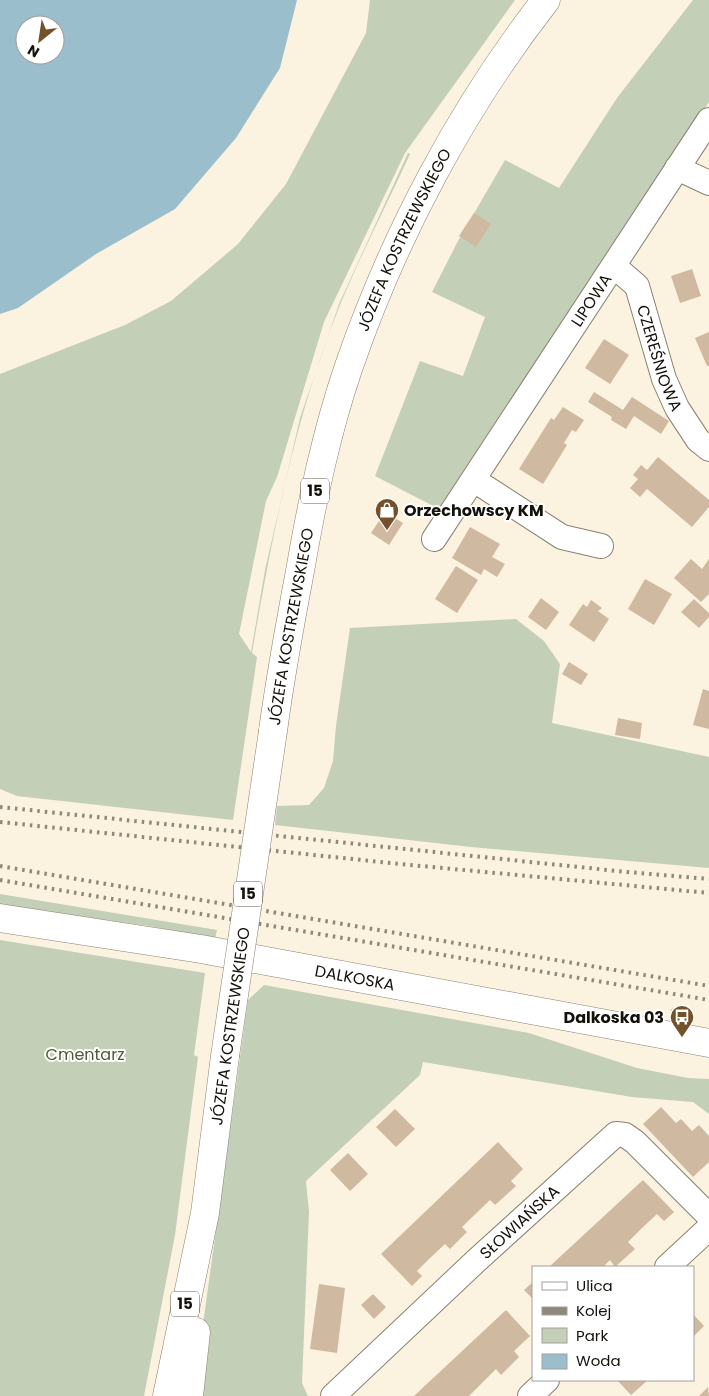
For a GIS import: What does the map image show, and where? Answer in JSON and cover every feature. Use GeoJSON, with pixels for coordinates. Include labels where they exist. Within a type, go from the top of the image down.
{"type":"FeatureCollection","features":[{"type":"Feature","properties":{"kind":"main road","name":"JÓZEFA KOSTRZEWSKIEGO"},"geometry":{"type":"LineString","coordinates":[[167,1396],[205,1213],[225,1056],[279,684],[319,472],[327,439],[352,358],[392,260],[448,149],[495,71],[546,0]]}},
{"type":"Feature","properties":{"kind":"main road","name":"DALKOSKA"},"geometry":{"type":"LineString","coordinates":[[0,918],[201,948],[709,1043]]}},
{"type":"Feature","properties":{"kind":"main road","name":"JÓZEFA KOSTRZEWSKIEGO"},"geometry":{"type":"LineString","coordinates":[[189,1396],[204,1267],[205,1213]]}},
{"type":"Feature","properties":{"kind":"street","name":"LIPOWA"},"geometry":{"type":"LineString","coordinates":[[434,539],[709,120]]}},
{"type":"Feature","properties":{"kind":"street"},"geometry":{"type":"LineString","coordinates":[[677,168],[709,183]]}},
{"type":"Feature","properties":{"kind":"street","name":"CZEREŚNIOWA"},"geometry":{"type":"LineString","coordinates":[[614,266],[637,286],[664,379],[677,408],[698,440],[709,450]]}},
{"type":"Feature","properties":{"kind":"street"},"geometry":{"type":"LineString","coordinates":[[474,480],[562,537],[601,546]]}},
{"type":"Feature","properties":{"kind":"street","name":"SŁOWIAŃSKA"},"geometry":{"type":"LineString","coordinates":[[333,1396],[477,1260],[616,1134],[625,1135],[635,1142],[709,1216]]}},
{"type":"Feature","properties":{"kind":"street"},"geometry":{"type":"LineString","coordinates":[[668,1266],[709,1228]]}},
{"type":"Feature","properties":{"kind":"street"},"geometry":{"type":"LineString","coordinates":[[530,1396],[546,1381]]}},
{"type":"Feature","properties":{"kind":"green space"},"geometry":{"type":"Polygon","coordinates":[[[370,0],[515,0],[405,153],[324,322],[277,477],[266,501],[239,634],[251,652],[265,570],[300,418],[320,359],[298,433],[268,565],[252,653],[257,657],[233,820],[17,796],[0,789],[0,374],[125,325],[171,301],[238,244],[286,184],[366,33],[370,0]]]}},
{"type":"Feature","properties":{"kind":"green space"},"geometry":{"type":"Polygon","coordinates":[[[693,0],[709,0],[709,102],[441,510],[375,476],[420,361],[463,376],[485,317],[432,292],[458,241],[505,160],[559,188],[617,98],[693,0]]]}},
{"type":"Feature","properties":{"kind":"green space"},"geometry":{"type":"Polygon","coordinates":[[[408,153],[410,154],[340,305],[326,342],[339,304],[408,153]]]}},
{"type":"Feature","properties":{"kind":"green space"},"geometry":{"type":"Polygon","coordinates":[[[516,619],[544,641],[560,664],[552,723],[709,757],[709,868],[471,847],[275,825],[277,806],[309,805],[324,788],[333,761],[350,628],[516,619]]]}},
{"type":"Feature","properties":{"kind":"green space"},"geometry":{"type":"Polygon","coordinates":[[[0,894],[217,930],[215,939],[149,926],[0,905],[0,894]]]}},
{"type":"Feature","properties":{"kind":"green space","name":"Cmentarz"},"geometry":{"type":"Polygon","coordinates":[[[0,940],[205,973],[194,1055],[198,1057],[175,1235],[144,1396],[0,1396],[0,940]]]}},
{"type":"Feature","properties":{"kind":"green space"},"geometry":{"type":"Polygon","coordinates":[[[264,985],[529,1033],[637,1068],[688,1078],[709,1079],[709,1114],[693,1102],[632,1097],[423,1062],[420,1075],[306,1181],[309,1212],[302,1383],[308,1396],[193,1396],[248,1000],[264,985]]]}},
{"type":"Feature","properties":{"kind":"water"},"geometry":{"type":"Polygon","coordinates":[[[0,0],[297,0],[280,68],[236,138],[175,209],[96,254],[18,308],[0,314],[0,0]]]}},
{"type":"Feature","properties":{"kind":"building"},"geometry":{"type":"Polygon","coordinates":[[[474,213],[491,224],[476,247],[459,236],[474,213]]]}},
{"type":"Feature","properties":{"kind":"building"},"geometry":{"type":"Polygon","coordinates":[[[692,269],[701,296],[680,303],[671,276],[692,269]]]}},
{"type":"Feature","properties":{"kind":"building"},"geometry":{"type":"Polygon","coordinates":[[[709,332],[709,366],[707,366],[695,338],[709,332]]]}},
{"type":"Feature","properties":{"kind":"building"},"geometry":{"type":"Polygon","coordinates":[[[604,339],[629,355],[610,384],[585,368],[604,339]]]}},
{"type":"Feature","properties":{"kind":"building"},"geometry":{"type":"Polygon","coordinates":[[[594,392],[623,410],[632,397],[669,421],[661,434],[634,416],[626,429],[611,420],[612,417],[588,402],[594,392]]]}},
{"type":"Feature","properties":{"kind":"building"},"geometry":{"type":"Polygon","coordinates":[[[563,407],[584,420],[576,432],[572,430],[564,443],[567,445],[543,484],[519,469],[551,418],[554,420],[563,407]]]}},
{"type":"Feature","properties":{"kind":"building"},"geometry":{"type":"Polygon","coordinates":[[[658,457],[709,500],[709,507],[692,527],[647,489],[640,497],[630,488],[638,479],[633,475],[641,465],[647,470],[658,457]]]}},
{"type":"Feature","properties":{"kind":"building"},"geometry":{"type":"Polygon","coordinates":[[[385,512],[403,523],[389,545],[371,533],[385,512]]]}},
{"type":"Feature","properties":{"kind":"building"},"geometry":{"type":"Polygon","coordinates":[[[470,527],[500,544],[492,557],[505,564],[497,577],[484,569],[481,575],[452,558],[470,527]]]}},
{"type":"Feature","properties":{"kind":"building"},"geometry":{"type":"Polygon","coordinates":[[[691,559],[702,569],[709,559],[709,594],[701,602],[674,578],[691,559]]]}},
{"type":"Feature","properties":{"kind":"building"},"geometry":{"type":"Polygon","coordinates":[[[456,566],[478,580],[457,613],[435,599],[456,566]]]}},
{"type":"Feature","properties":{"kind":"building"},"geometry":{"type":"Polygon","coordinates":[[[645,579],[672,594],[654,625],[628,609],[645,579]]]}},
{"type":"Feature","properties":{"kind":"building"},"geometry":{"type":"Polygon","coordinates":[[[541,598],[559,612],[546,630],[528,617],[541,598]]]}},
{"type":"Feature","properties":{"kind":"building"},"geometry":{"type":"Polygon","coordinates":[[[694,599],[709,613],[709,617],[699,628],[681,612],[694,599]]]}},
{"type":"Feature","properties":{"kind":"building"},"geometry":{"type":"Polygon","coordinates":[[[591,600],[602,608],[598,611],[609,619],[594,642],[569,625],[583,604],[587,607],[591,600]]]}},
{"type":"Feature","properties":{"kind":"building"},"geometry":{"type":"Polygon","coordinates":[[[569,662],[588,674],[581,685],[562,674],[569,662]]]}},
{"type":"Feature","properties":{"kind":"building"},"geometry":{"type":"Polygon","coordinates":[[[703,689],[709,691],[709,729],[693,725],[703,689]]]}},
{"type":"Feature","properties":{"kind":"building"},"geometry":{"type":"Polygon","coordinates":[[[618,718],[642,723],[640,739],[615,735],[618,718]]]}},
{"type":"Feature","properties":{"kind":"building"},"geometry":{"type":"Polygon","coordinates":[[[671,1009],[690,1012],[688,1021],[670,1018],[671,1009]]]}},
{"type":"Feature","properties":{"kind":"building"},"geometry":{"type":"Polygon","coordinates":[[[661,1107],[676,1123],[681,1119],[692,1131],[699,1125],[709,1136],[709,1162],[693,1177],[643,1124],[661,1107]]]}},
{"type":"Feature","properties":{"kind":"building"},"geometry":{"type":"Polygon","coordinates":[[[395,1109],[415,1129],[396,1147],[376,1127],[395,1109]]]}},
{"type":"Feature","properties":{"kind":"building"},"geometry":{"type":"Polygon","coordinates":[[[498,1142],[523,1169],[511,1181],[516,1186],[495,1205],[490,1200],[462,1227],[467,1232],[450,1249],[445,1244],[417,1271],[422,1276],[412,1286],[381,1254],[498,1142]]]}},
{"type":"Feature","properties":{"kind":"building"},"geometry":{"type":"Polygon","coordinates":[[[348,1153],[368,1174],[350,1191],[330,1170],[348,1153]]]}},
{"type":"Feature","properties":{"kind":"building"},"geometry":{"type":"Polygon","coordinates":[[[643,1180],[674,1212],[664,1221],[657,1214],[628,1242],[635,1249],[616,1266],[610,1260],[604,1266],[550,1266],[643,1180]]]}},
{"type":"Feature","properties":{"kind":"building"},"geometry":{"type":"Polygon","coordinates":[[[532,1283],[532,1298],[524,1290],[532,1283]]]}},
{"type":"Feature","properties":{"kind":"building"},"geometry":{"type":"Polygon","coordinates":[[[319,1284],[345,1288],[337,1353],[310,1349],[319,1284]]]}},
{"type":"Feature","properties":{"kind":"building"},"geometry":{"type":"Polygon","coordinates":[[[373,1294],[386,1307],[374,1319],[361,1305],[373,1294]]]}},
{"type":"Feature","properties":{"kind":"building"},"geometry":{"type":"Polygon","coordinates":[[[506,1310],[530,1336],[514,1351],[519,1357],[501,1375],[496,1369],[469,1396],[414,1396],[506,1310]]]}},
{"type":"Feature","properties":{"kind":"building"},"geometry":{"type":"Polygon","coordinates":[[[694,1315],[704,1326],[694,1336],[694,1315]]]}},
{"type":"Feature","properties":{"kind":"building"},"geometry":{"type":"Polygon","coordinates":[[[618,1381],[647,1381],[631,1395],[618,1381]]]}},
{"type":"Feature","properties":{"kind":"building"},"geometry":{"type":"Polygon","coordinates":[[[708,1387],[709,1396],[699,1396],[708,1387]]]}},
{"type":"Feature","properties":{"kind":"railway"},"geometry":{"type":"LineString","coordinates":[[0,807],[709,879]]}},
{"type":"Feature","properties":{"kind":"railway"},"geometry":{"type":"LineString","coordinates":[[0,822],[400,864],[709,893]]}},
{"type":"Feature","properties":{"kind":"railway"},"geometry":{"type":"LineString","coordinates":[[0,866],[709,986]]}},
{"type":"Feature","properties":{"kind":"railway"},"geometry":{"type":"LineString","coordinates":[[0,880],[709,1000]]}},
{"type":"Feature","properties":{"kind":"place","name":"Orzechowscy KM"},"geometry":{"type":"Point","coordinates":[387,531]}},
{"type":"Feature","properties":{"kind":"place","name":"Dalkoska 03"},"geometry":{"type":"Point","coordinates":[682,1038]}}]}
